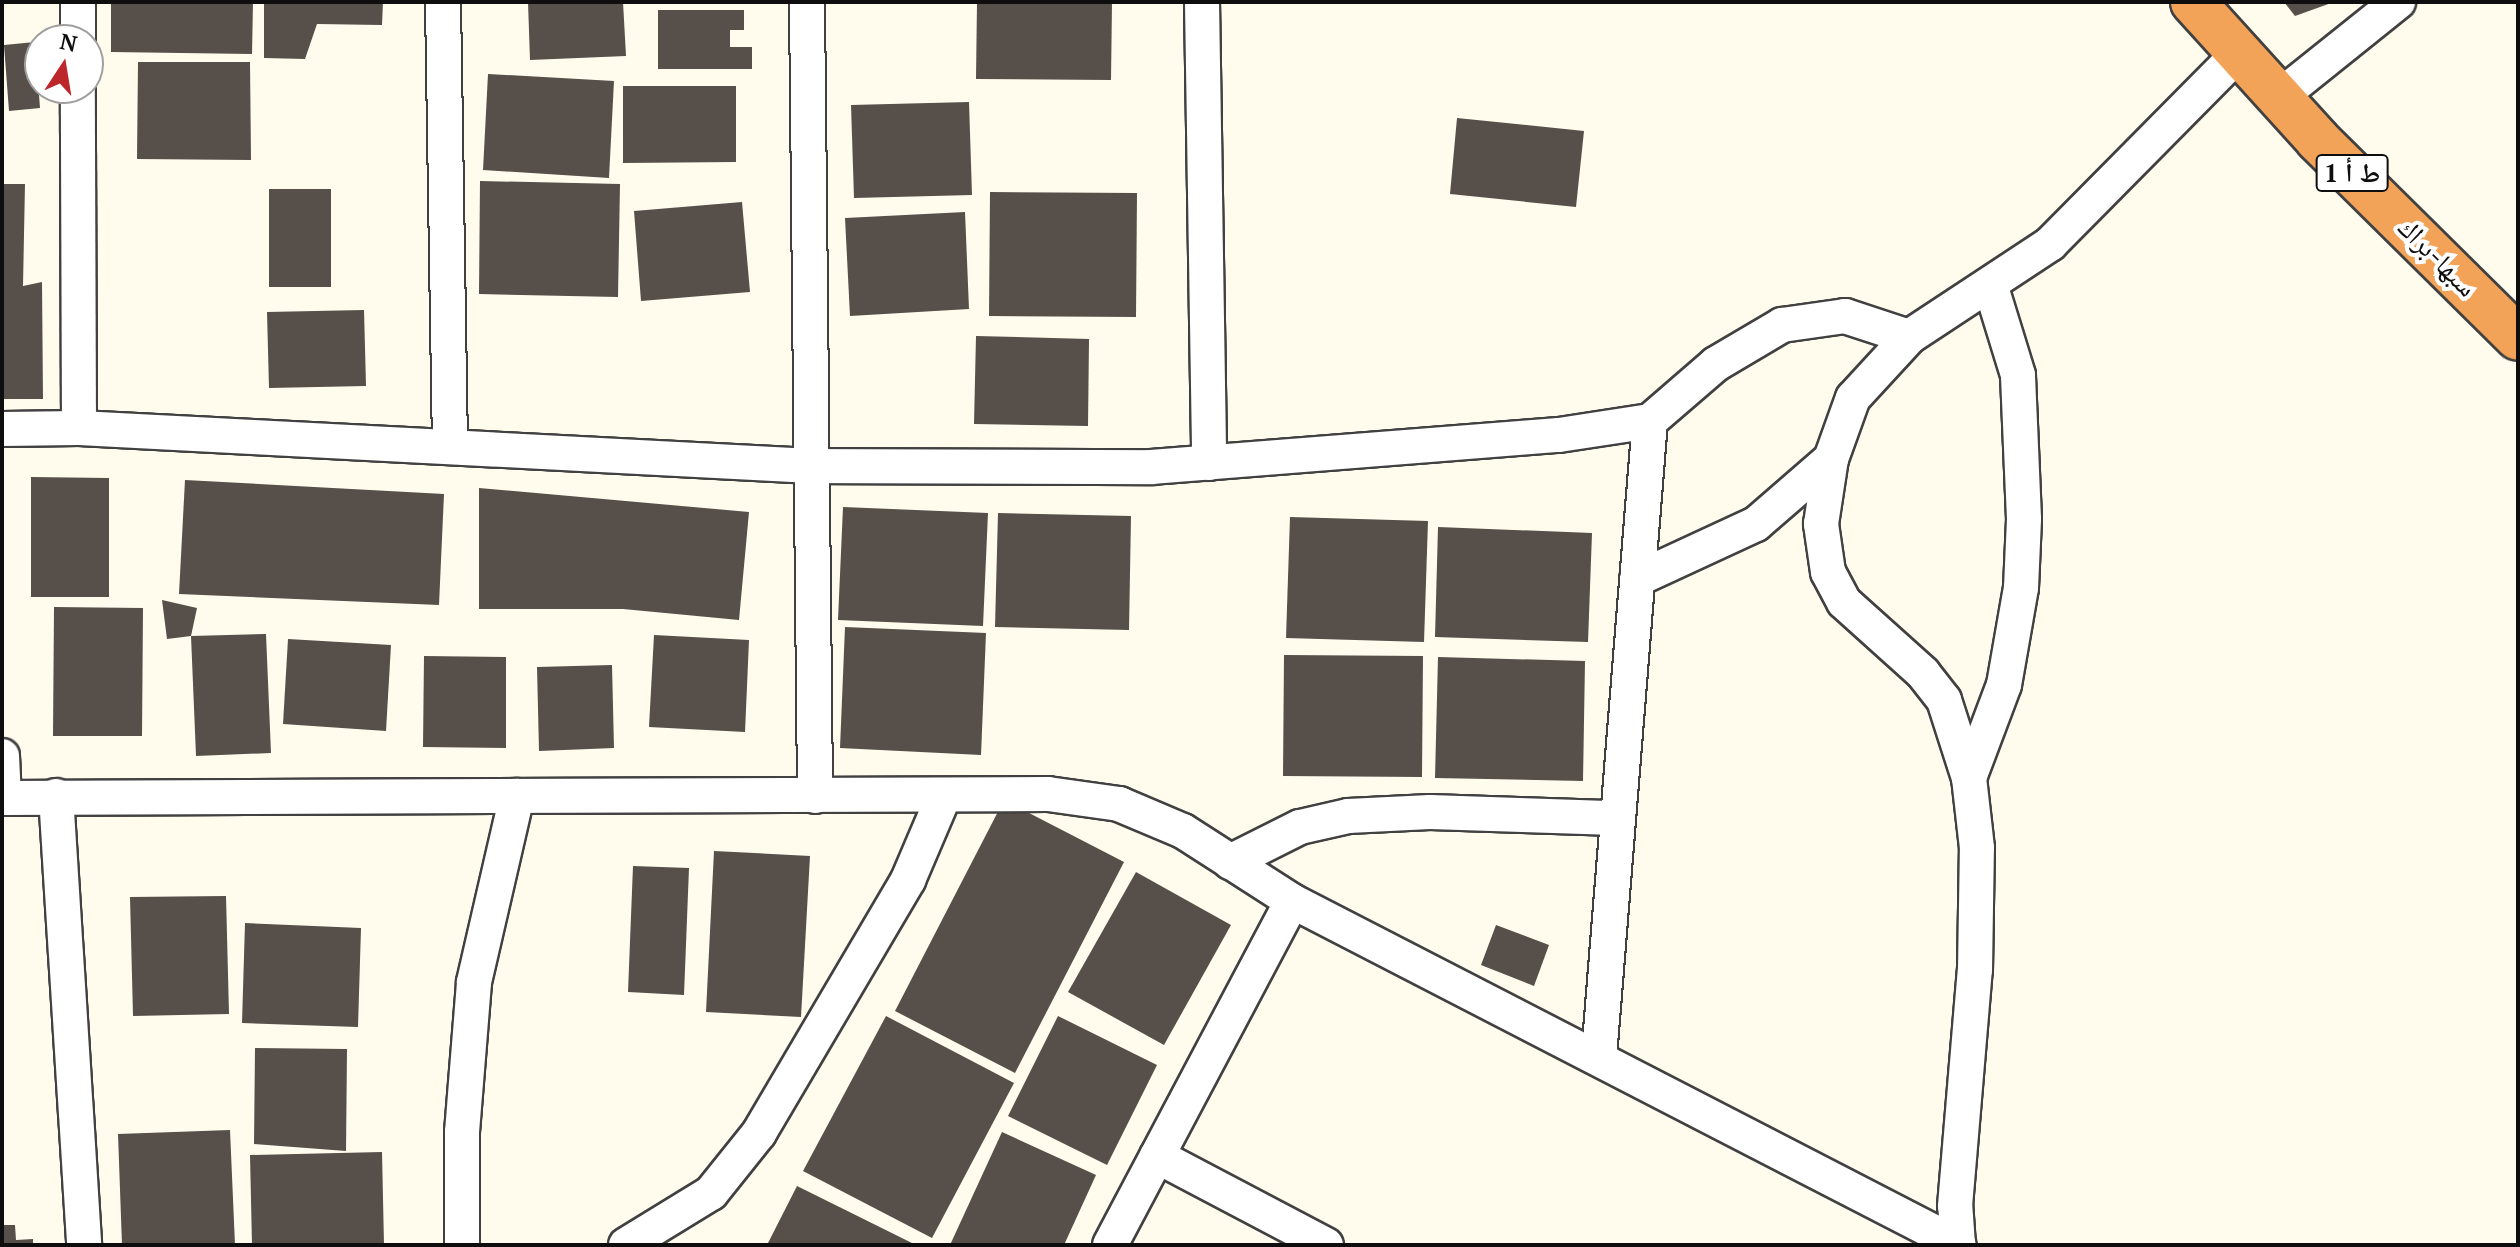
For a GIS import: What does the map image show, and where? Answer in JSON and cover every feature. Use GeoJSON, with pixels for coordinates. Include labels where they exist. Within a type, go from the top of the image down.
{"type":"FeatureCollection","features":[{"type":"Feature","properties":{"kind":"highway","name":"سبها-براك"},"geometry":{"type":"LineString","coordinates":[[2193,2],[2278,98],[2518,338]]}},
{"type":"Feature","properties":{"kind":"street"},"geometry":{"type":"LineString","coordinates":[[78,2],[78,24]]}},
{"type":"Feature","properties":{"kind":"street"},"geometry":{"type":"LineString","coordinates":[[443,2],[450,446]]}},
{"type":"Feature","properties":{"kind":"street"},"geometry":{"type":"LineString","coordinates":[[807,2],[815,796]]}},
{"type":"Feature","properties":{"kind":"street"},"geometry":{"type":"LineString","coordinates":[[1202,2],[1209,463]]}},
{"type":"Feature","properties":{"kind":"street"},"geometry":{"type":"LineString","coordinates":[[2278,98],[2398,2]]}},
{"type":"Feature","properties":{"kind":"street"},"geometry":{"type":"LineString","coordinates":[[1958,1245],[1955,1206],[1975,970],[1977,848],[1969,778],[1944,700],[1923,673],[1851,610],[1828,572],[1821,524],[1831,459],[1853,398],[1909,337],[1991,287],[2050,244],[2102,196],[2238,54]]}},
{"type":"Feature","properties":{"kind":"street"},"geometry":{"type":"LineString","coordinates":[[78,104],[79,428]]}},
{"type":"Feature","properties":{"kind":"street"},"geometry":{"type":"LineString","coordinates":[[1969,778],[2004,685],[2023,547],[2018,375],[1991,287]]}},
{"type":"Feature","properties":{"kind":"street"},"geometry":{"type":"LineString","coordinates":[[2,429],[79,428],[812,466],[1209,463],[1559,435],[1650,421],[1716,364],[1782,325],[1845,316],[1909,337]]}},
{"type":"Feature","properties":{"kind":"street"},"geometry":{"type":"LineString","coordinates":[[1599,1056],[1615,818],[1650,421]]}},
{"type":"Feature","properties":{"kind":"street"},"geometry":{"type":"LineString","coordinates":[[1637,579],[1756,524],[1831,459]]}},
{"type":"Feature","properties":{"kind":"street"},"geometry":{"type":"LineString","coordinates":[[2,756],[3,798],[943,798],[1048,794],[1119,804],[1183,831],[1292,901],[1599,1056],[1958,1245]]}},
{"type":"Feature","properties":{"kind":"street"},"geometry":{"type":"LineString","coordinates":[[56,796],[84,1245]]}},
{"type":"Feature","properties":{"kind":"street"},"geometry":{"type":"LineString","coordinates":[[462,1245],[462,1132],[474,982],[517,796]]}},
{"type":"Feature","properties":{"kind":"street"},"geometry":{"type":"LineString","coordinates":[[626,1245],[711,1193],[745,1153],[908,880],[943,798]]}},
{"type":"Feature","properties":{"kind":"street"},"geometry":{"type":"LineString","coordinates":[[1230,862],[1300,827],[1360,815],[1615,818]]}},
{"type":"Feature","properties":{"kind":"street"},"geometry":{"type":"LineString","coordinates":[[1110,1245],[1292,901]]}},
{"type":"Feature","properties":{"kind":"street"},"geometry":{"type":"LineString","coordinates":[[1157,1156],[1326,1245]]}},
{"type":"Feature","properties":{"kind":"building"},"geometry":{"type":"Polygon","coordinates":[[[111,2],[253,2],[252,54],[111,52],[111,2]]]}},
{"type":"Feature","properties":{"kind":"building"},"geometry":{"type":"Polygon","coordinates":[[[264,2],[383,2],[382,25],[317,24],[305,59],[264,58],[264,2]]]}},
{"type":"Feature","properties":{"kind":"building"},"geometry":{"type":"Polygon","coordinates":[[[528,2],[623,2],[626,56],[530,60],[528,2]]]}},
{"type":"Feature","properties":{"kind":"building"},"geometry":{"type":"Polygon","coordinates":[[[977,2],[1112,2],[1111,80],[976,79],[977,2]]]}},
{"type":"Feature","properties":{"kind":"building"},"geometry":{"type":"Polygon","coordinates":[[[2284,2],[2334,2],[2295,16],[2284,2]]]}},
{"type":"Feature","properties":{"kind":"building"},"geometry":{"type":"Polygon","coordinates":[[[658,10],[744,10],[744,30],[730,30],[730,47],[752,47],[752,69],[658,69],[658,10]]]}},
{"type":"Feature","properties":{"kind":"building"},"geometry":{"type":"Polygon","coordinates":[[[24,43],[24,104],[40,104],[40,108],[9,111],[4,45],[24,43]]]}},
{"type":"Feature","properties":{"kind":"building"},"geometry":{"type":"Polygon","coordinates":[[[138,62],[250,62],[251,160],[137,159],[138,62]]]}},
{"type":"Feature","properties":{"kind":"building"},"geometry":{"type":"Polygon","coordinates":[[[488,74],[614,81],[609,178],[483,170],[488,74]]]}},
{"type":"Feature","properties":{"kind":"building"},"geometry":{"type":"Polygon","coordinates":[[[623,86],[736,86],[736,162],[623,163],[623,86]]]}},
{"type":"Feature","properties":{"kind":"building"},"geometry":{"type":"Polygon","coordinates":[[[969,102],[972,195],[854,198],[851,105],[969,102]]]}},
{"type":"Feature","properties":{"kind":"building"},"geometry":{"type":"Polygon","coordinates":[[[1457,118],[1584,131],[1576,207],[1450,194],[1457,118]]]}},
{"type":"Feature","properties":{"kind":"building"},"geometry":{"type":"Polygon","coordinates":[[[480,181],[620,184],[618,297],[479,294],[480,181]]]}},
{"type":"Feature","properties":{"kind":"building"},"geometry":{"type":"Polygon","coordinates":[[[2,184],[25,184],[23,286],[42,282],[43,399],[2,399],[2,184]]]}},
{"type":"Feature","properties":{"kind":"building"},"geometry":{"type":"Polygon","coordinates":[[[269,189],[331,189],[331,287],[269,287],[269,189]]]}},
{"type":"Feature","properties":{"kind":"building"},"geometry":{"type":"Polygon","coordinates":[[[990,192],[1137,193],[1136,317],[989,316],[990,192]]]}},
{"type":"Feature","properties":{"kind":"building"},"geometry":{"type":"Polygon","coordinates":[[[742,202],[750,292],[641,301],[634,211],[742,202]]]}},
{"type":"Feature","properties":{"kind":"building"},"geometry":{"type":"Polygon","coordinates":[[[965,212],[969,309],[850,316],[845,218],[965,212]]]}},
{"type":"Feature","properties":{"kind":"building"},"geometry":{"type":"Polygon","coordinates":[[[364,310],[366,386],[269,388],[267,312],[364,310]]]}},
{"type":"Feature","properties":{"kind":"building"},"geometry":{"type":"Polygon","coordinates":[[[976,336],[1089,339],[1088,426],[974,424],[976,336]]]}},
{"type":"Feature","properties":{"kind":"building"},"geometry":{"type":"Polygon","coordinates":[[[31,477],[109,478],[109,597],[31,597],[31,477]]]}},
{"type":"Feature","properties":{"kind":"building"},"geometry":{"type":"Polygon","coordinates":[[[185,480],[444,494],[439,605],[179,594],[185,480]]]}},
{"type":"Feature","properties":{"kind":"building"},"geometry":{"type":"Polygon","coordinates":[[[479,488],[749,512],[739,620],[623,609],[479,609],[479,488]]]}},
{"type":"Feature","properties":{"kind":"building"},"geometry":{"type":"Polygon","coordinates":[[[843,507],[988,513],[983,626],[838,620],[843,507]]]}},
{"type":"Feature","properties":{"kind":"building"},"geometry":{"type":"Polygon","coordinates":[[[998,513],[1131,516],[1129,630],[995,627],[998,513]]]}},
{"type":"Feature","properties":{"kind":"building"},"geometry":{"type":"Polygon","coordinates":[[[1290,517],[1428,521],[1424,642],[1286,638],[1290,517]]]}},
{"type":"Feature","properties":{"kind":"building"},"geometry":{"type":"Polygon","coordinates":[[[1438,527],[1592,533],[1588,642],[1435,637],[1438,527]]]}},
{"type":"Feature","properties":{"kind":"building"},"geometry":{"type":"Polygon","coordinates":[[[162,600],[197,608],[191,636],[167,639],[162,600]]]}},
{"type":"Feature","properties":{"kind":"building"},"geometry":{"type":"Polygon","coordinates":[[[54,607],[143,608],[142,736],[53,736],[54,607]]]}},
{"type":"Feature","properties":{"kind":"building"},"geometry":{"type":"Polygon","coordinates":[[[845,627],[986,633],[981,755],[840,748],[845,627]]]}},
{"type":"Feature","properties":{"kind":"building"},"geometry":{"type":"Polygon","coordinates":[[[266,634],[271,753],[196,756],[191,636],[266,634]]]}},
{"type":"Feature","properties":{"kind":"building"},"geometry":{"type":"Polygon","coordinates":[[[654,635],[749,640],[745,732],[649,727],[654,635]]]}},
{"type":"Feature","properties":{"kind":"building"},"geometry":{"type":"Polygon","coordinates":[[[288,639],[391,645],[386,731],[283,724],[288,639]]]}},
{"type":"Feature","properties":{"kind":"building"},"geometry":{"type":"Polygon","coordinates":[[[1284,655],[1423,656],[1422,777],[1283,776],[1284,655]]]}},
{"type":"Feature","properties":{"kind":"building"},"geometry":{"type":"Polygon","coordinates":[[[424,656],[506,657],[506,748],[423,747],[424,656]]]}},
{"type":"Feature","properties":{"kind":"building"},"geometry":{"type":"Polygon","coordinates":[[[1438,657],[1585,661],[1583,781],[1435,778],[1438,657]]]}},
{"type":"Feature","properties":{"kind":"building"},"geometry":{"type":"Polygon","coordinates":[[[612,665],[614,748],[539,751],[537,667],[612,665]]]}},
{"type":"Feature","properties":{"kind":"building"},"geometry":{"type":"Polygon","coordinates":[[[1004,800],[1124,862],[1015,1073],[895,1011],[1004,800]]]}},
{"type":"Feature","properties":{"kind":"building"},"geometry":{"type":"Polygon","coordinates":[[[714,851],[810,856],[801,1017],[706,1012],[714,851]]]}},
{"type":"Feature","properties":{"kind":"building"},"geometry":{"type":"Polygon","coordinates":[[[633,866],[689,868],[684,995],[628,992],[633,866]]]}},
{"type":"Feature","properties":{"kind":"building"},"geometry":{"type":"Polygon","coordinates":[[[1136,872],[1231,925],[1164,1045],[1068,992],[1136,872]]]}},
{"type":"Feature","properties":{"kind":"building"},"geometry":{"type":"Polygon","coordinates":[[[226,896],[229,1014],[133,1016],[130,897],[226,896]]]}},
{"type":"Feature","properties":{"kind":"building"},"geometry":{"type":"Polygon","coordinates":[[[245,923],[361,928],[358,1027],[242,1023],[245,923]]]}},
{"type":"Feature","properties":{"kind":"building"},"geometry":{"type":"Polygon","coordinates":[[[1496,925],[1549,945],[1534,986],[1481,965],[1496,925]]]}},
{"type":"Feature","properties":{"kind":"building"},"geometry":{"type":"Polygon","coordinates":[[[886,1016],[1014,1083],[932,1238],[803,1171],[886,1016]]]}},
{"type":"Feature","properties":{"kind":"building"},"geometry":{"type":"Polygon","coordinates":[[[1058,1016],[1157,1065],[1107,1165],[1008,1116],[1058,1016]]]}},
{"type":"Feature","properties":{"kind":"building"},"geometry":{"type":"Polygon","coordinates":[[[255,1048],[347,1049],[346,1151],[254,1144],[255,1048]]]}},
{"type":"Feature","properties":{"kind":"building"},"geometry":{"type":"Polygon","coordinates":[[[230,1130],[235,1245],[122,1245],[118,1134],[230,1130]]]}},
{"type":"Feature","properties":{"kind":"building"},"geometry":{"type":"Polygon","coordinates":[[[1002,1132],[1096,1175],[1064,1245],[950,1245],[1002,1132]]]}},
{"type":"Feature","properties":{"kind":"building"},"geometry":{"type":"Polygon","coordinates":[[[382,1152],[384,1245],[252,1245],[250,1155],[382,1152]]]}},
{"type":"Feature","properties":{"kind":"building"},"geometry":{"type":"Polygon","coordinates":[[[797,1186],[916,1245],[767,1245],[797,1186]]]}},
{"type":"Feature","properties":{"kind":"building"},"geometry":{"type":"Polygon","coordinates":[[[2,1225],[15,1225],[16,1240],[33,1239],[33,1245],[2,1245],[2,1225]]]}}]}
